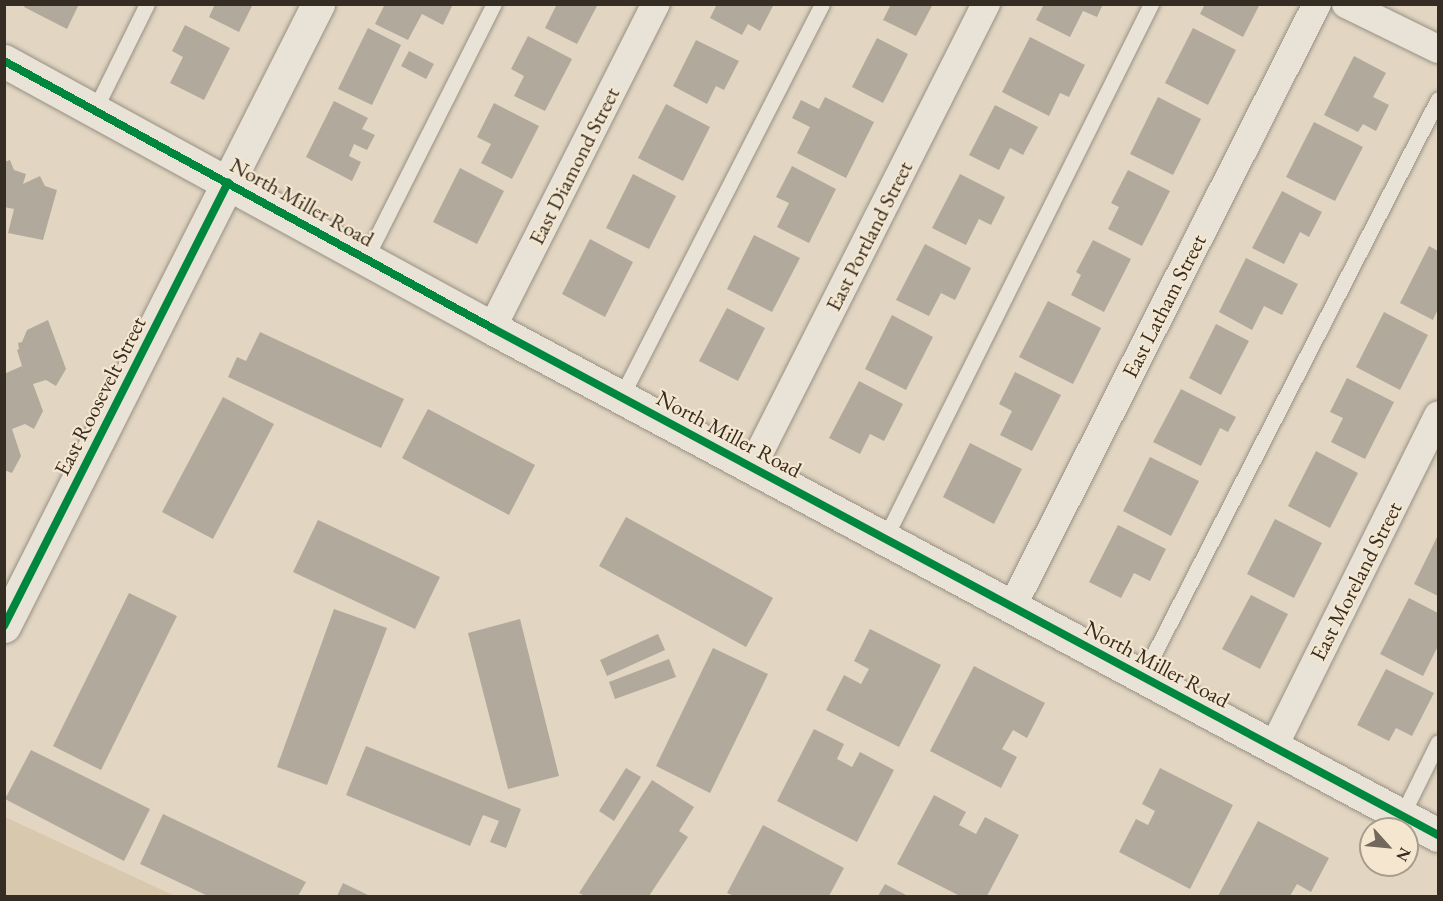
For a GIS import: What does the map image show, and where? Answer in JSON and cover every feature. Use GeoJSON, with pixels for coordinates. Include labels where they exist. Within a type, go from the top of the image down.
{"type":"FeatureCollection","features":[{"type":"Feature","properties":{"kind":"street","name":"East Roosevelt Street"},"geometry":{"type":"LineString","coordinates":[[4,626],[318,4]]}},
{"type":"Feature","properties":{"kind":"street","name":"East Diamond Street"},"geometry":{"type":"LineString","coordinates":[[492,328],[656,4]]}},
{"type":"Feature","properties":{"kind":"street","name":"East Portland Street"},"geometry":{"type":"LineString","coordinates":[[752,467],[986,4]]}},
{"type":"Feature","properties":{"kind":"street","name":"East Latham Street"},"geometry":{"type":"LineString","coordinates":[[1012,607],[1317,4]]}},
{"type":"Feature","properties":{"kind":"street"},"geometry":{"type":"LineString","coordinates":[[1346,4],[1438,49]]}},
{"type":"Feature","properties":{"kind":"street","name":"North Miller Road"},"geometry":{"type":"LineString","coordinates":[[4,62],[95,109],[492,328],[1438,835]]}},
{"type":"Feature","properties":{"kind":"street","name":"East Moreland Street"},"geometry":{"type":"LineString","coordinates":[[1274,746],[1438,416]]}},
{"type":"Feature","properties":{"kind":"lane"},"geometry":{"type":"LineString","coordinates":[[95,109],[147,4]]}},
{"type":"Feature","properties":{"kind":"lane"},"geometry":{"type":"LineString","coordinates":[[366,258],[494,4]]}},
{"type":"Feature","properties":{"kind":"lane"},"geometry":{"type":"LineString","coordinates":[[621,397],[822,4]]}},
{"type":"Feature","properties":{"kind":"lane"},"geometry":{"type":"LineString","coordinates":[[885,538],[1151,4]]}},
{"type":"Feature","properties":{"kind":"lane"},"geometry":{"type":"LineString","coordinates":[[1142,676],[1438,99]]}},
{"type":"Feature","properties":{"kind":"lane"},"geometry":{"type":"LineString","coordinates":[[1402,815],[1438,742]]}},
{"type":"Feature","properties":{"kind":"shaded area"},"geometry":{"type":"Polygon","coordinates":[[[5,817],[175,896],[5,896],[5,817]]]}},
{"type":"Feature","properties":{"kind":"building"},"geometry":{"type":"Polygon","coordinates":[[[26,4],[79,4],[67,29],[24,7],[26,4]]]}},
{"type":"Feature","properties":{"kind":"building"},"geometry":{"type":"Polygon","coordinates":[[[215,4],[253,4],[239,32],[209,17],[215,4]]]}},
{"type":"Feature","properties":{"kind":"building"},"geometry":{"type":"Polygon","coordinates":[[[385,4],[453,4],[443,25],[422,14],[408,40],[375,24],[385,4]]]}},
{"type":"Feature","properties":{"kind":"building"},"geometry":{"type":"Polygon","coordinates":[[[557,4],[598,4],[577,44],[545,28],[557,4]]]}},
{"type":"Feature","properties":{"kind":"building"},"geometry":{"type":"Polygon","coordinates":[[[717,4],[774,4],[760,31],[748,24],[742,35],[710,18],[717,4]]]}},
{"type":"Feature","properties":{"kind":"building"},"geometry":{"type":"Polygon","coordinates":[[[891,4],[933,4],[916,36],[883,20],[891,4]]]}},
{"type":"Feature","properties":{"kind":"building"},"geometry":{"type":"Polygon","coordinates":[[[1044,4],[1103,4],[1097,17],[1083,11],[1070,37],[1036,20],[1044,4]]]}},
{"type":"Feature","properties":{"kind":"building"},"geometry":{"type":"Polygon","coordinates":[[[1205,4],[1260,4],[1243,37],[1200,14],[1205,4]]]}},
{"type":"Feature","properties":{"kind":"building"},"geometry":{"type":"Polygon","coordinates":[[[185,25],[230,48],[204,100],[170,83],[183,57],[172,51],[185,25]]]}},
{"type":"Feature","properties":{"kind":"building"},"geometry":{"type":"Polygon","coordinates":[[[368,28],[401,45],[372,105],[338,89],[368,28]]]}},
{"type":"Feature","properties":{"kind":"building"},"geometry":{"type":"Polygon","coordinates":[[[1193,28],[1236,50],[1208,105],[1165,83],[1193,28]]]}},
{"type":"Feature","properties":{"kind":"building"},"geometry":{"type":"Polygon","coordinates":[[[528,36],[572,59],[545,111],[514,96],[524,76],[511,69],[528,36]]]}},
{"type":"Feature","properties":{"kind":"building"},"geometry":{"type":"Polygon","coordinates":[[[1030,37],[1085,65],[1069,97],[1060,93],[1049,116],[1002,92],[1030,37]]]}},
{"type":"Feature","properties":{"kind":"building"},"geometry":{"type":"Polygon","coordinates":[[[877,38],[908,54],[883,103],[852,87],[877,38]]]}},
{"type":"Feature","properties":{"kind":"building"},"geometry":{"type":"Polygon","coordinates":[[[696,40],[739,61],[724,90],[716,86],[707,104],[673,86],[696,40]]]}},
{"type":"Feature","properties":{"kind":"building"},"geometry":{"type":"Polygon","coordinates":[[[409,51],[434,64],[426,79],[401,66],[409,51]]]}},
{"type":"Feature","properties":{"kind":"building"},"geometry":{"type":"Polygon","coordinates":[[[1354,56],[1386,73],[1373,97],[1389,105],[1376,131],[1363,124],[1358,132],[1324,115],[1354,56]]]}},
{"type":"Feature","properties":{"kind":"building"},"geometry":{"type":"Polygon","coordinates":[[[825,97],[874,122],[846,178],[797,153],[810,127],[792,118],[801,100],[819,109],[825,97]]]}},
{"type":"Feature","properties":{"kind":"building"},"geometry":{"type":"Polygon","coordinates":[[[1158,97],[1201,119],[1173,175],[1130,154],[1158,97]]]}},
{"type":"Feature","properties":{"kind":"building"},"geometry":{"type":"Polygon","coordinates":[[[334,101],[368,118],[362,129],[375,135],[367,150],[354,144],[349,156],[361,162],[352,181],[306,157],[334,101]]]}},
{"type":"Feature","properties":{"kind":"building"},"geometry":{"type":"Polygon","coordinates":[[[494,103],[539,126],[512,179],[481,163],[491,144],[477,137],[494,103]]]}},
{"type":"Feature","properties":{"kind":"building"},"geometry":{"type":"Polygon","coordinates":[[[666,104],[710,127],[683,181],[638,158],[666,104]]]}},
{"type":"Feature","properties":{"kind":"building"},"geometry":{"type":"Polygon","coordinates":[[[995,105],[1038,127],[1023,155],[1010,148],[999,170],[969,155],[995,105]]]}},
{"type":"Feature","properties":{"kind":"building"},"geometry":{"type":"Polygon","coordinates":[[[1314,122],[1363,147],[1335,201],[1286,177],[1314,122]]]}},
{"type":"Feature","properties":{"kind":"building"},"geometry":{"type":"Polygon","coordinates":[[[10,160],[14,170],[26,174],[23,184],[40,176],[45,186],[57,190],[43,240],[8,233],[14,209],[4,207],[4,162],[10,160]]]}},
{"type":"Feature","properties":{"kind":"building"},"geometry":{"type":"Polygon","coordinates":[[[792,166],[836,189],[809,243],[777,227],[789,203],[776,197],[792,166]]]}},
{"type":"Feature","properties":{"kind":"building"},"geometry":{"type":"Polygon","coordinates":[[[460,168],[504,191],[477,244],[433,222],[460,168]]]}},
{"type":"Feature","properties":{"kind":"building"},"geometry":{"type":"Polygon","coordinates":[[[1128,170],[1170,191],[1142,246],[1108,229],[1119,207],[1111,203],[1128,170]]]}},
{"type":"Feature","properties":{"kind":"building"},"geometry":{"type":"Polygon","coordinates":[[[633,174],[676,196],[649,249],[606,228],[633,174]]]}},
{"type":"Feature","properties":{"kind":"building"},"geometry":{"type":"Polygon","coordinates":[[[960,174],[1005,197],[991,225],[979,219],[966,245],[932,228],[960,174]]]}},
{"type":"Feature","properties":{"kind":"building"},"geometry":{"type":"Polygon","coordinates":[[[1282,191],[1322,212],[1309,237],[1300,232],[1284,264],[1252,248],[1282,191]]]}},
{"type":"Feature","properties":{"kind":"building"},"geometry":{"type":"Polygon","coordinates":[[[754,235],[800,258],[772,312],[727,289],[754,235]]]}},
{"type":"Feature","properties":{"kind":"building"},"geometry":{"type":"Polygon","coordinates":[[[590,239],[633,262],[605,317],[562,294],[590,239]]]}},
{"type":"Feature","properties":{"kind":"building"},"geometry":{"type":"Polygon","coordinates":[[[1093,240],[1131,259],[1104,312],[1071,295],[1081,275],[1076,272],[1093,240]]]}},
{"type":"Feature","properties":{"kind":"building"},"geometry":{"type":"Polygon","coordinates":[[[925,244],[971,268],[955,300],[941,293],[929,316],[896,300],[925,244]]]}},
{"type":"Feature","properties":{"kind":"building"},"geometry":{"type":"Polygon","coordinates":[[[1429,246],[1438,251],[1438,309],[1433,320],[1400,303],[1429,246]]]}},
{"type":"Feature","properties":{"kind":"building"},"geometry":{"type":"Polygon","coordinates":[[[1246,258],[1298,284],[1282,315],[1264,306],[1252,330],[1219,312],[1246,258]]]}},
{"type":"Feature","properties":{"kind":"building"},"geometry":{"type":"Polygon","coordinates":[[[1048,301],[1101,328],[1073,384],[1019,357],[1048,301]]]}},
{"type":"Feature","properties":{"kind":"building"},"geometry":{"type":"Polygon","coordinates":[[[727,308],[765,328],[738,381],[699,361],[727,308]]]}},
{"type":"Feature","properties":{"kind":"building"},"geometry":{"type":"Polygon","coordinates":[[[1384,312],[1428,335],[1400,390],[1356,367],[1384,312]]]}},
{"type":"Feature","properties":{"kind":"building"},"geometry":{"type":"Polygon","coordinates":[[[892,315],[933,337],[906,390],[865,369],[892,315]]]}},
{"type":"Feature","properties":{"kind":"building"},"geometry":{"type":"Polygon","coordinates":[[[48,320],[66,369],[56,386],[46,380],[33,384],[43,411],[34,429],[25,424],[12,429],[21,456],[12,473],[4,470],[4,374],[22,366],[17,350],[19,349],[18,343],[22,342],[27,330],[48,320]]]}},
{"type":"Feature","properties":{"kind":"building"},"geometry":{"type":"Polygon","coordinates":[[[1216,324],[1249,341],[1221,395],[1189,378],[1216,324]]]}},
{"type":"Feature","properties":{"kind":"building"},"geometry":{"type":"Polygon","coordinates":[[[260,332],[404,399],[381,448],[228,377],[237,357],[246,361],[260,332]]]}},
{"type":"Feature","properties":{"kind":"building"},"geometry":{"type":"Polygon","coordinates":[[[1015,372],[1061,395],[1032,451],[1000,435],[1012,411],[999,404],[1015,372]]]}},
{"type":"Feature","properties":{"kind":"building"},"geometry":{"type":"Polygon","coordinates":[[[1347,378],[1394,402],[1365,459],[1331,442],[1343,418],[1330,412],[1347,378]]]}},
{"type":"Feature","properties":{"kind":"building"},"geometry":{"type":"Polygon","coordinates":[[[859,381],[903,404],[884,441],[870,434],[860,454],[829,438],[859,381]]]}},
{"type":"Feature","properties":{"kind":"building"},"geometry":{"type":"Polygon","coordinates":[[[1181,389],[1236,417],[1228,432],[1220,428],[1201,466],[1153,442],[1181,389]]]}},
{"type":"Feature","properties":{"kind":"building"},"geometry":{"type":"Polygon","coordinates":[[[223,397],[274,424],[213,539],[162,512],[223,397]]]}},
{"type":"Feature","properties":{"kind":"building"},"geometry":{"type":"Polygon","coordinates":[[[428,409],[535,465],[509,515],[402,458],[428,409]]]}},
{"type":"Feature","properties":{"kind":"building"},"geometry":{"type":"Polygon","coordinates":[[[970,443],[1022,469],[994,524],[943,497],[970,443]]]}},
{"type":"Feature","properties":{"kind":"building"},"geometry":{"type":"Polygon","coordinates":[[[1316,451],[1358,473],[1330,528],[1288,506],[1316,451]]]}},
{"type":"Feature","properties":{"kind":"building"},"geometry":{"type":"Polygon","coordinates":[[[1150,457],[1199,481],[1171,536],[1123,511],[1150,457]]]}},
{"type":"Feature","properties":{"kind":"building"},"geometry":{"type":"Polygon","coordinates":[[[626,517],[773,598],[746,647],[599,566],[626,517]]]}},
{"type":"Feature","properties":{"kind":"building"},"geometry":{"type":"Polygon","coordinates":[[[1275,519],[1322,543],[1294,598],[1247,574],[1275,519]]]}},
{"type":"Feature","properties":{"kind":"building"},"geometry":{"type":"Polygon","coordinates":[[[318,520],[440,577],[415,629],[293,572],[318,520]]]}},
{"type":"Feature","properties":{"kind":"building"},"geometry":{"type":"Polygon","coordinates":[[[1118,525],[1166,549],[1150,581],[1134,573],[1121,598],[1089,582],[1118,525]]]}},
{"type":"Feature","properties":{"kind":"building"},"geometry":{"type":"Polygon","coordinates":[[[1438,535],[1438,596],[1414,584],[1438,535]]]}},
{"type":"Feature","properties":{"kind":"building"},"geometry":{"type":"Polygon","coordinates":[[[129,593],[177,616],[101,770],[53,746],[129,593]]]}},
{"type":"Feature","properties":{"kind":"building"},"geometry":{"type":"Polygon","coordinates":[[[1251,595],[1288,614],[1260,669],[1222,649],[1251,595]]]}},
{"type":"Feature","properties":{"kind":"building"},"geometry":{"type":"Polygon","coordinates":[[[1409,598],[1438,613],[1438,646],[1423,676],[1380,654],[1409,598]]]}},
{"type":"Feature","properties":{"kind":"building"},"geometry":{"type":"Polygon","coordinates":[[[334,609],[387,628],[327,785],[277,767],[334,609]]]}},
{"type":"Feature","properties":{"kind":"building"},"geometry":{"type":"Polygon","coordinates":[[[520,619],[559,776],[508,789],[468,633],[520,619]]]}},
{"type":"Feature","properties":{"kind":"building"},"geometry":{"type":"Polygon","coordinates":[[[870,629],[941,665],[899,747],[826,710],[844,675],[861,684],[869,669],[854,661],[870,629]]]}},
{"type":"Feature","properties":{"kind":"building"},"geometry":{"type":"Polygon","coordinates":[[[658,634],[665,650],[607,676],[600,660],[658,634]]]}},
{"type":"Feature","properties":{"kind":"building"},"geometry":{"type":"Polygon","coordinates":[[[713,648],[768,674],[710,793],[656,766],[713,648]]]}},
{"type":"Feature","properties":{"kind":"building"},"geometry":{"type":"Polygon","coordinates":[[[669,659],[676,677],[615,699],[609,682],[669,659]]]}},
{"type":"Feature","properties":{"kind":"building"},"geometry":{"type":"Polygon","coordinates":[[[974,666],[1045,703],[1027,738],[1013,730],[1002,749],[1017,757],[1001,788],[930,751],[974,666]]]}},
{"type":"Feature","properties":{"kind":"building"},"geometry":{"type":"Polygon","coordinates":[[[1386,669],[1434,693],[1412,736],[1396,728],[1389,741],[1357,725],[1386,669]]]}},
{"type":"Feature","properties":{"kind":"building"},"geometry":{"type":"Polygon","coordinates":[[[814,729],[844,744],[837,759],[852,767],[860,752],[894,770],[857,842],[777,801],[814,729]]]}},
{"type":"Feature","properties":{"kind":"building"},"geometry":{"type":"Polygon","coordinates":[[[366,746],[521,809],[506,848],[490,842],[499,821],[483,815],[470,846],[346,795],[366,746]]]}},
{"type":"Feature","properties":{"kind":"building"},"geometry":{"type":"Polygon","coordinates":[[[31,750],[150,809],[124,861],[5,799],[31,750]]]}},
{"type":"Feature","properties":{"kind":"building"},"geometry":{"type":"Polygon","coordinates":[[[626,768],[641,777],[614,821],[599,811],[626,768]]]}},
{"type":"Feature","properties":{"kind":"building"},"geometry":{"type":"Polygon","coordinates":[[[1160,768],[1233,805],[1190,889],[1119,852],[1136,819],[1148,825],[1155,811],[1142,804],[1160,768]]]}},
{"type":"Feature","properties":{"kind":"building"},"geometry":{"type":"Polygon","coordinates":[[[652,780],[694,807],[679,831],[688,837],[649,896],[585,896],[579,893],[652,780]]]}},
{"type":"Feature","properties":{"kind":"building"},"geometry":{"type":"Polygon","coordinates":[[[934,795],[966,812],[959,825],[976,834],[985,817],[1019,835],[987,896],[960,896],[897,864],[934,795]]]}},
{"type":"Feature","properties":{"kind":"building"},"geometry":{"type":"Polygon","coordinates":[[[163,814],[306,882],[298,896],[208,896],[140,864],[163,814]]]}},
{"type":"Feature","properties":{"kind":"building"},"geometry":{"type":"Polygon","coordinates":[[[1258,821],[1329,858],[1311,892],[1297,884],[1290,896],[1218,896],[1258,821]]]}},
{"type":"Feature","properties":{"kind":"building"},"geometry":{"type":"Polygon","coordinates":[[[763,825],[844,868],[829,896],[734,896],[727,893],[763,825]]]}},
{"type":"Feature","properties":{"kind":"building"},"geometry":{"type":"Polygon","coordinates":[[[343,883],[370,896],[337,896],[343,883]]]}},
{"type":"Feature","properties":{"kind":"building"},"geometry":{"type":"Polygon","coordinates":[[[885,884],[908,896],[878,896],[885,884]]]}},
{"type":"Feature","properties":{"kind":"cycle path"},"geometry":{"type":"LineString","coordinates":[[4,61],[492,328],[1438,835]]}},
{"type":"Feature","properties":{"kind":"cycle path"},"geometry":{"type":"LineString","coordinates":[[4,626],[228,182]]}}]}
